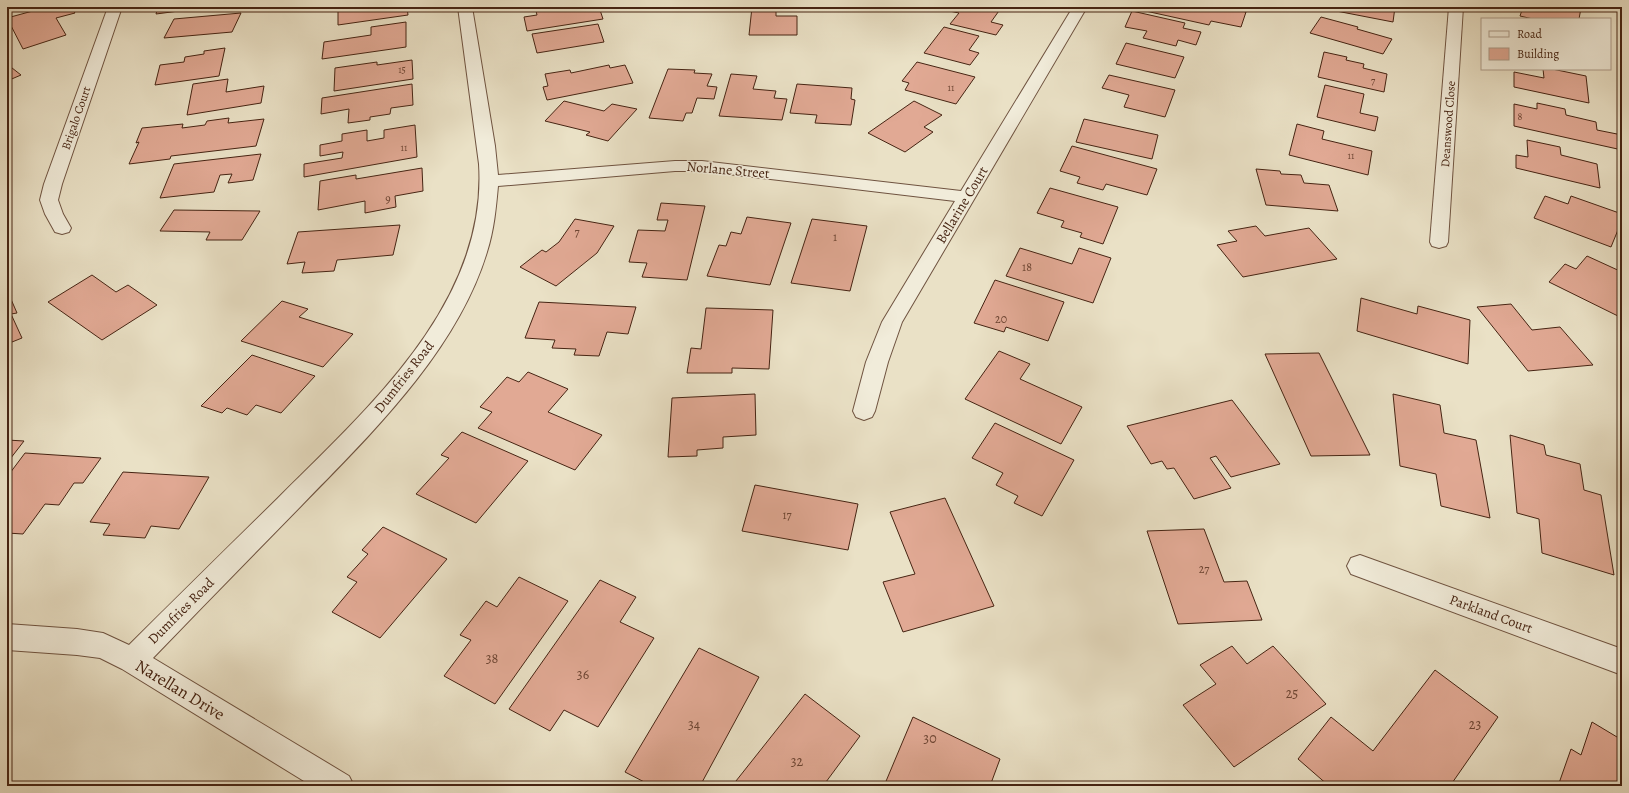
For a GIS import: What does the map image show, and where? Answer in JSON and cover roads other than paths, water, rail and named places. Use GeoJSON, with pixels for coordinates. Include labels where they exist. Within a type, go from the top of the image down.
{"type":"FeatureCollection","features":[{"type":"Feature","properties":{"kind":"street","name":"Brigalo Court"},"geometry":{"type":"LineString","coordinates":[[62,228],[54,214],[49,200],[53,184],[114,7]]}},
{"type":"Feature","properties":{"kind":"street","name":"Dumfries Road"},"geometry":{"type":"LineString","coordinates":[[132,660],[360,431],[394,394],[422,358],[447,319],[466,282],[478,252],[485,220],[489,181],[484,132],[465,7]]}},
{"type":"Feature","properties":{"kind":"street","name":"Bellarine Court"},"geometry":{"type":"LineString","coordinates":[[864,411],[877,362],[892,322],[1080,7]]}},
{"type":"Feature","properties":{"kind":"street","name":"Deanswood Close"},"geometry":{"type":"LineString","coordinates":[[1439,242],[1456,7]]}},
{"type":"Feature","properties":{"kind":"street","name":"Norlane Street"},"geometry":{"type":"LineString","coordinates":[[489,181],[675,166],[702,166],[967,197]]}},
{"type":"Feature","properties":{"kind":"street","name":"Parkland Court"},"geometry":{"type":"LineString","coordinates":[[1360,566],[1622,662]]}},
{"type":"Feature","properties":{"kind":"street","name":"Narellan Drive"},"geometry":{"type":"LineString","coordinates":[[7,637],[77,642],[103,646],[132,660],[339,786]]}}]}
